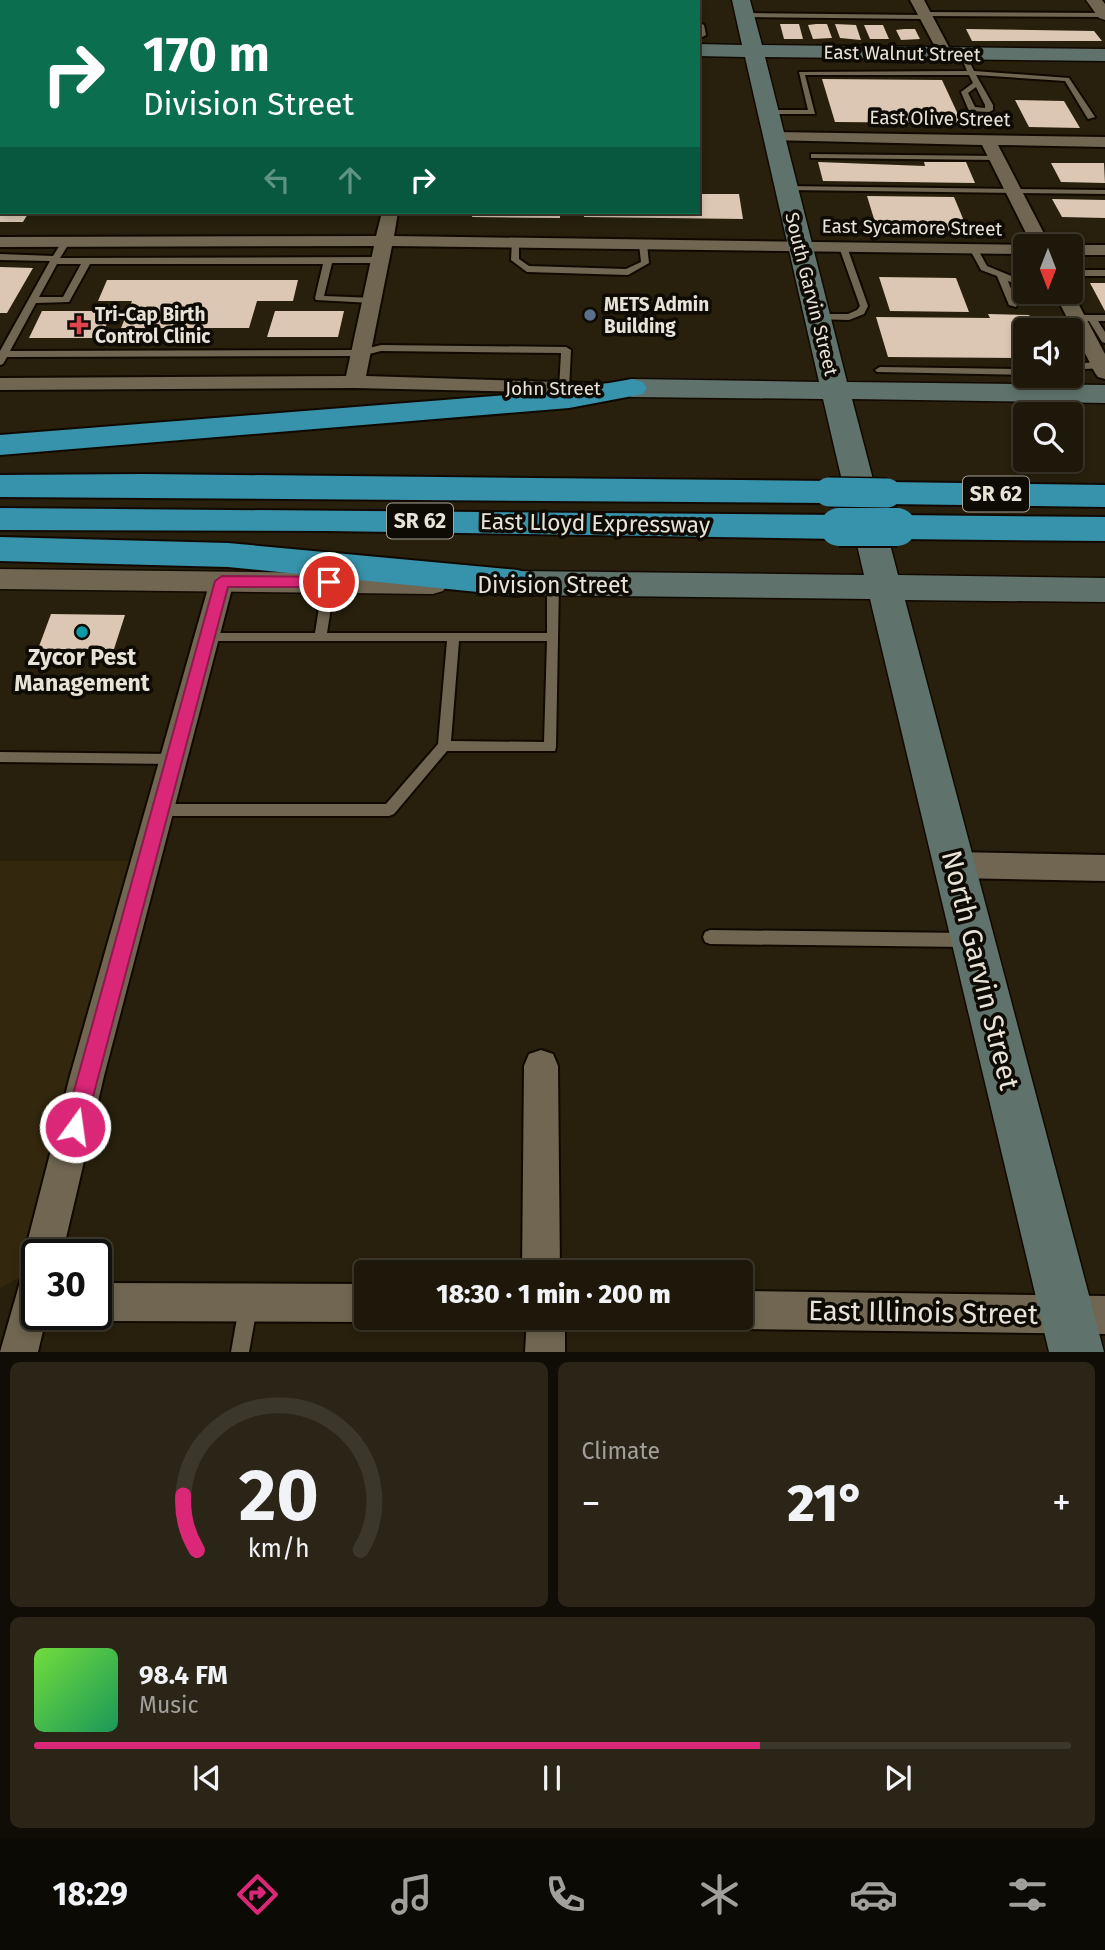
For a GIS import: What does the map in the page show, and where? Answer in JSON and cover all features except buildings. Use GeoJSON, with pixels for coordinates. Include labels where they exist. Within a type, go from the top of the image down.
{"type":"FeatureCollection","features":[{"type":"Feature","properties":{"kind":"highway"},"geometry":{"type":"LineString","coordinates":[[0,445],[569,399],[632,388]]}},
{"type":"Feature","properties":{"kind":"highway","name":"East Lloyd Expressway"},"geometry":{"type":"LineString","coordinates":[[0,486],[144,485],[1105,496]]}},
{"type":"Feature","properties":{"kind":"highway","name":"East Lloyd Expressway"},"geometry":{"type":"LineString","coordinates":[[0,519],[1105,529]]}},
{"type":"Feature","properties":{"kind":"highway"},"geometry":{"type":"LineString","coordinates":[[0,549],[228,555],[518,583]]}},
{"type":"Feature","properties":{"kind":"main road","name":"South Garvin Street"},"geometry":{"type":"LineString","coordinates":[[743,8],[885,588]]}},
{"type":"Feature","properties":{"kind":"main road","name":"East Walnut Street"},"geometry":{"type":"LineString","coordinates":[[700,50],[1105,55]]}},
{"type":"Feature","properties":{"kind":"main road","name":"John Street"},"geometry":{"type":"LineString","coordinates":[[632,388],[836,390],[973,382],[1105,394]]}},
{"type":"Feature","properties":{"kind":"main road","name":"Division Street"},"geometry":{"type":"LineString","coordinates":[[518,583],[1105,590]]}},
{"type":"Feature","properties":{"kind":"main road","name":"North Garvin Street"},"geometry":{"type":"LineString","coordinates":[[885,588],[973,940],[1083,1327]]}},
{"type":"Feature","properties":{"kind":"street"},"geometry":{"type":"LineString","coordinates":[[917,0],[954,54]]}},
{"type":"Feature","properties":{"kind":"street"},"geometry":{"type":"LineString","coordinates":[[1094,0],[1105,15]]}},
{"type":"Feature","properties":{"kind":"street","name":"East Olive Street"},"geometry":{"type":"LineString","coordinates":[[774,137],[1105,142]]}},
{"type":"Feature","properties":{"kind":"street"},"geometry":{"type":"LineString","coordinates":[[988,140],[1035,234]]}},
{"type":"Feature","properties":{"kind":"street"},"geometry":{"type":"LineString","coordinates":[[355,382],[390,214]]}},
{"type":"Feature","properties":{"kind":"street","name":"East Sycamore Street"},"geometry":{"type":"LineString","coordinates":[[1,248],[66,242],[382,251],[515,243],[1013,249]]}},
{"type":"Feature","properties":{"kind":"street"},"geometry":{"type":"LineString","coordinates":[[1083,250],[1105,250]]}},
{"type":"Feature","properties":{"kind":"street"},"geometry":{"type":"LineString","coordinates":[[1074,307],[1104,368]]}},
{"type":"Feature","properties":{"kind":"street","name":"John Street"},"geometry":{"type":"LineString","coordinates":[[0,384],[355,382],[564,389],[632,388]]}},
{"type":"Feature","properties":{"kind":"street","name":"Division Street"},"geometry":{"type":"LineString","coordinates":[[0,579],[518,583]]}},
{"type":"Feature","properties":{"kind":"street"},"geometry":{"type":"LineString","coordinates":[[47,1239],[87,1076],[222,581]]}},
{"type":"Feature","properties":{"kind":"street"},"geometry":{"type":"LineString","coordinates":[[954,865],[1105,868]]}},
{"type":"Feature","properties":{"kind":"street"},"geometry":{"type":"LineString","coordinates":[[541,1066],[541,1260]]}},
{"type":"Feature","properties":{"kind":"street"},"geometry":{"type":"LineString","coordinates":[[112,1302],[354,1303]]}},
{"type":"Feature","properties":{"kind":"street","name":"East Illinois Street"},"geometry":{"type":"LineString","coordinates":[[753,1311],[1083,1327]]}},
{"type":"Feature","properties":{"kind":"street"},"geometry":{"type":"LineString","coordinates":[[18,1352],[25,1330]]}},
{"type":"Feature","properties":{"kind":"street"},"geometry":{"type":"LineString","coordinates":[[545,1352],[546,1330]]}},
{"type":"Feature","properties":{"kind":"lane"},"geometry":{"type":"LineString","coordinates":[[743,8],[925,15],[1105,15]]}},
{"type":"Feature","properties":{"kind":"lane"},"geometry":{"type":"LineString","coordinates":[[954,54],[971,73],[976,84]]}},
{"type":"Feature","properties":{"kind":"lane"},"geometry":{"type":"LineString","coordinates":[[768,112],[812,112],[801,73],[971,73],[1067,79],[1091,117]]}},
{"type":"Feature","properties":{"kind":"lane"},"geometry":{"type":"LineString","coordinates":[[849,138],[855,156]]}},
{"type":"Feature","properties":{"kind":"lane"},"geometry":{"type":"LineString","coordinates":[[814,156],[997,158]]}},
{"type":"Feature","properties":{"kind":"lane"},"geometry":{"type":"LineString","coordinates":[[786,188],[1105,192]]}},
{"type":"Feature","properties":{"kind":"lane"},"geometry":{"type":"LineString","coordinates":[[66,242],[1,357],[361,353],[381,348],[566,350],[564,389]]}},
{"type":"Feature","properties":{"kind":"lane"},"geometry":{"type":"LineString","coordinates":[[515,243],[515,260],[527,269],[628,272],[645,262],[643,244]]}},
{"type":"Feature","properties":{"kind":"lane"},"geometry":{"type":"LineString","coordinates":[[817,317],[849,317],[861,312],[864,306],[843,247]]}},
{"type":"Feature","properties":{"kind":"lane"},"geometry":{"type":"LineString","coordinates":[[1,248],[55,260],[87,261],[328,261],[382,251]]}},
{"type":"Feature","properties":{"kind":"lane"},"geometry":{"type":"LineString","coordinates":[[972,248],[984,268],[1013,280]]}},
{"type":"Feature","properties":{"kind":"lane"},"geometry":{"type":"LineString","coordinates":[[33,300],[66,300],[87,261]]}},
{"type":"Feature","properties":{"kind":"lane"},"geometry":{"type":"LineString","coordinates":[[328,261],[319,298],[372,300]]}},
{"type":"Feature","properties":{"kind":"lane"},"geometry":{"type":"LineString","coordinates":[[1083,273],[1105,273]]}},
{"type":"Feature","properties":{"kind":"lane"},"geometry":{"type":"LineString","coordinates":[[1001,275],[1013,305]]}},
{"type":"Feature","properties":{"kind":"lane"},"geometry":{"type":"LineString","coordinates":[[1074,307],[1105,318]]}},
{"type":"Feature","properties":{"kind":"lane"},"geometry":{"type":"LineString","coordinates":[[1074,307],[1105,340]]}},
{"type":"Feature","properties":{"kind":"lane"},"geometry":{"type":"LineString","coordinates":[[1083,369],[1104,368]]}},
{"type":"Feature","properties":{"kind":"lane"},"geometry":{"type":"LineString","coordinates":[[880,370],[973,382],[1013,374]]}},
{"type":"Feature","properties":{"kind":"lane"},"geometry":{"type":"LineString","coordinates":[[320,637],[329,582]]}},
{"type":"Feature","properties":{"kind":"lane"},"geometry":{"type":"LineString","coordinates":[[444,746],[550,747],[553,584]]}},
{"type":"Feature","properties":{"kind":"lane"},"geometry":{"type":"LineString","coordinates":[[207,637],[552,637]]}},
{"type":"Feature","properties":{"kind":"lane"},"geometry":{"type":"LineString","coordinates":[[161,810],[389,810],[444,746],[453,637]]}},
{"type":"Feature","properties":{"kind":"lane"},"geometry":{"type":"LineString","coordinates":[[0,757],[175,759]]}},
{"type":"Feature","properties":{"kind":"lane"},"geometry":{"type":"LineString","coordinates":[[710,937],[973,940]]}},
{"type":"Feature","properties":{"kind":"lane"},"geometry":{"type":"LineString","coordinates":[[240,1352],[248,1303]]}},
{"type":"Feature","properties":{"kind":"shaded area"},"geometry":{"type":"Polygon","coordinates":[[[0,861],[147,861],[41,1239],[21,1239],[21,1277],[0,1288],[0,861]]]}},
{"type":"Feature","properties":{"kind":"place","name":"METS Admin Building"},"geometry":{"type":"Point","coordinates":[590,315]}},
{"type":"Feature","properties":{"kind":"place","name":"Tri-Cap Birth Control Clinic"},"geometry":{"type":"Point","coordinates":[79,325]}},
{"type":"Feature","properties":{"kind":"place","name":"Zycor Pest Management"},"geometry":{"type":"Point","coordinates":[82,632]}},
{"type":"Feature","properties":{"kind":"route"},"geometry":{"type":"LineString","coordinates":[[75,1127],[222,581],[329,582]]}}]}
